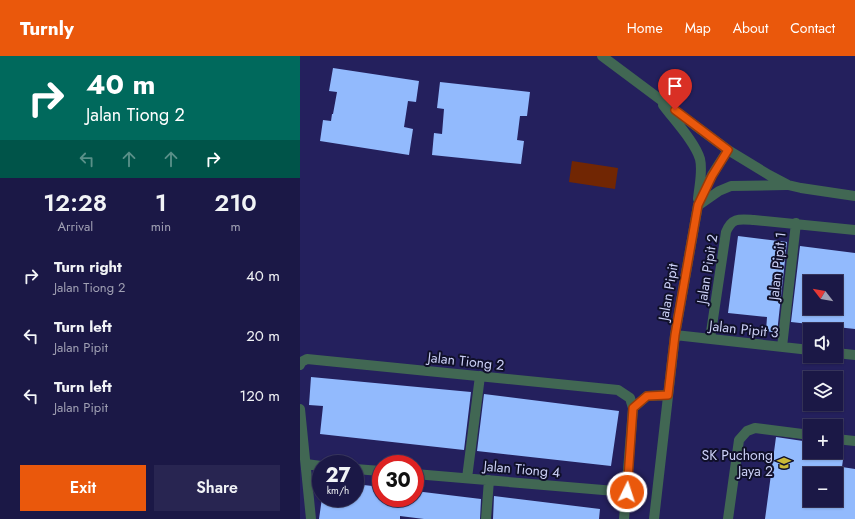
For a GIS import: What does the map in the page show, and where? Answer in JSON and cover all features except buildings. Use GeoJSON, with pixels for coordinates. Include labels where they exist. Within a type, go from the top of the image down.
{"type":"FeatureCollection","features":[{"type":"Feature","properties":{"kind":"street"},"geometry":{"type":"LineString","coordinates":[[602,56],[728,150],[769,175],[801,188],[855,196]]}},
{"type":"Feature","properties":{"kind":"street"},"geometry":{"type":"LineString","coordinates":[[654,94],[694,146],[700,159],[701,167],[698,205]]}},
{"type":"Feature","properties":{"kind":"street","name":"Jalan Pipit"},"geometry":{"type":"LineString","coordinates":[[654,519],[675,335],[698,205],[712,176],[728,150]]}},
{"type":"Feature","properties":{"kind":"street"},"geometry":{"type":"LineString","coordinates":[[698,205],[719,191],[731,186],[788,184]]}},
{"type":"Feature","properties":{"kind":"street","name":"Jalan Pipit 2"},"geometry":{"type":"LineString","coordinates":[[710,339],[726,232],[729,226],[733,221],[741,219],[796,223]]}},
{"type":"Feature","properties":{"kind":"street","name":"Jalan Pipit 1"},"geometry":{"type":"LineString","coordinates":[[782,347],[796,223],[855,230]]}},
{"type":"Feature","properties":{"kind":"street","name":"Jalan Pipit 3"},"geometry":{"type":"LineString","coordinates":[[675,335],[803,349]]}},
{"type":"Feature","properties":{"kind":"street"},"geometry":{"type":"LineString","coordinates":[[843,354],[855,355]]}},
{"type":"Feature","properties":{"kind":"street","name":"Jalan Tiong 2"},"geometry":{"type":"LineString","coordinates":[[300,365],[301,362],[307,359],[618,390],[631,403]]}},
{"type":"Feature","properties":{"kind":"street"},"geometry":{"type":"LineString","coordinates":[[467,478],[480,376]]}},
{"type":"Feature","properties":{"kind":"street"},"geometry":{"type":"LineString","coordinates":[[624,519],[627,492],[631,403],[647,396],[668,395]]}},
{"type":"Feature","properties":{"kind":"street"},"geometry":{"type":"LineString","coordinates":[[300,408],[311,519]]}},
{"type":"Feature","properties":{"kind":"street"},"geometry":{"type":"LineString","coordinates":[[728,519],[739,440],[747,431],[755,428],[803,434]]}},
{"type":"Feature","properties":{"kind":"street"},"geometry":{"type":"LineString","coordinates":[[843,440],[855,441]]}},
{"type":"Feature","properties":{"kind":"street"},"geometry":{"type":"LineString","coordinates":[[306,464],[312,465]]}},
{"type":"Feature","properties":{"kind":"street","name":"Jalan Tiong 4"},"geometry":{"type":"LineString","coordinates":[[424,475],[627,492]]}},
{"type":"Feature","properties":{"kind":"street"},"geometry":{"type":"LineString","coordinates":[[486,519],[489,480]]}},
{"type":"Feature","properties":{"kind":"shaded area"},"geometry":{"type":"Polygon","coordinates":[[[572,161],[618,168],[615,189],[569,182],[572,161]]]}},
{"type":"Feature","properties":{"kind":"place","name":"SK Puchong Jaya 2"},"geometry":{"type":"Point","coordinates":[784,463]}},
{"type":"Feature","properties":{"kind":"route"},"geometry":{"type":"LineString","coordinates":[[627,492],[633,408],[647,396],[668,395],[675,335],[698,205],[712,176],[728,150],[675,110]]}}]}
